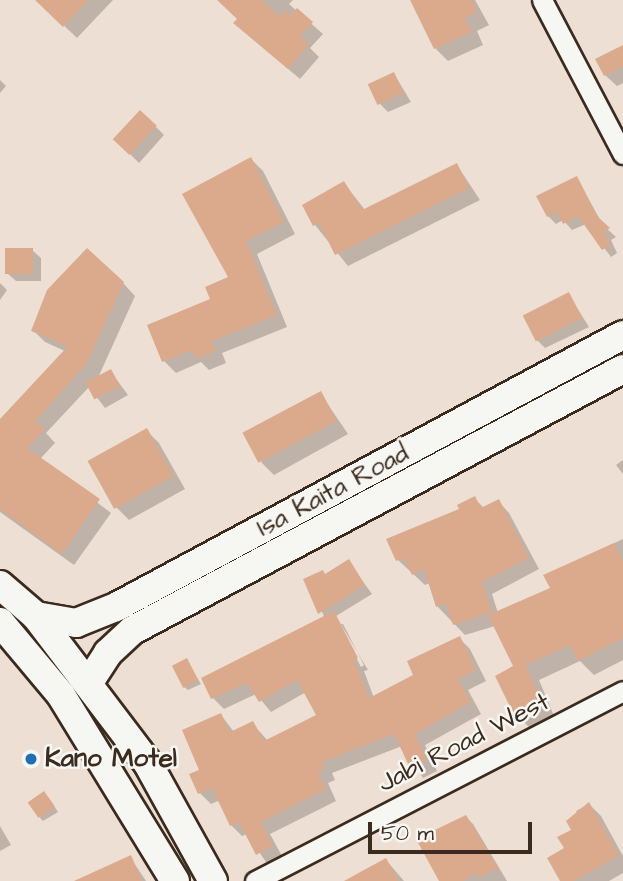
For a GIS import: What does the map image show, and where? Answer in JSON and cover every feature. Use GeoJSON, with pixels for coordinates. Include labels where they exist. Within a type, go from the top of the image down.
{"type":"FeatureCollection","features":[{"type":"Feature","properties":{"kind":"main road","name":"Isa Kaita Road"},"geometry":{"type":"LineString","coordinates":[[36,616],[76,623],[116,607],[623,335]]}},
{"type":"Feature","properties":{"kind":"main road","name":"Isa Kaita Road"},"geometry":{"type":"LineString","coordinates":[[89,684],[107,653],[133,630],[623,369]]}},
{"type":"Feature","properties":{"kind":"main road"},"geometry":{"type":"LineString","coordinates":[[450,429],[466,453]]}},
{"type":"Feature","properties":{"kind":"main road"},"geometry":{"type":"LineString","coordinates":[[0,585],[36,616],[147,762],[213,881]]}},
{"type":"Feature","properties":{"kind":"main road"},"geometry":{"type":"LineString","coordinates":[[0,622],[61,695],[174,881]]}},
{"type":"Feature","properties":{"kind":"street"},"geometry":{"type":"LineString","coordinates":[[542,0],[623,154]]}},
{"type":"Feature","properties":{"kind":"street","name":"Jabi Road West"},"geometry":{"type":"LineString","coordinates":[[255,881],[623,691]]}},
{"type":"Feature","properties":{"kind":"building"},"geometry":{"type":"Polygon","coordinates":[[[35,0],[89,0],[63,27],[35,0]]]}},
{"type":"Feature","properties":{"kind":"building"},"geometry":{"type":"Polygon","coordinates":[[[217,0],[261,0],[280,16],[285,10],[291,15],[297,8],[313,22],[300,37],[309,44],[288,69],[233,23],[237,19],[217,0]]]}},
{"type":"Feature","properties":{"kind":"building"},"geometry":{"type":"Polygon","coordinates":[[[410,0],[472,0],[477,12],[465,18],[472,32],[434,49],[410,0]]]}},
{"type":"Feature","properties":{"kind":"building"},"geometry":{"type":"Polygon","coordinates":[[[623,45],[623,66],[604,76],[595,59],[623,45]]]}},
{"type":"Feature","properties":{"kind":"building"},"geometry":{"type":"Polygon","coordinates":[[[394,72],[404,93],[377,105],[368,84],[394,72]]]}},
{"type":"Feature","properties":{"kind":"building"},"geometry":{"type":"Polygon","coordinates":[[[140,110],[157,126],[130,155],[113,139],[140,110]]]}},
{"type":"Feature","properties":{"kind":"building"},"geometry":{"type":"Polygon","coordinates":[[[251,157],[284,222],[246,241],[277,315],[212,341],[216,351],[196,359],[192,350],[162,362],[147,325],[210,299],[205,287],[228,277],[182,194],[251,157]]]}},
{"type":"Feature","properties":{"kind":"building"},"geometry":{"type":"Polygon","coordinates":[[[457,163],[469,188],[335,255],[319,223],[313,226],[302,205],[344,181],[362,210],[457,163]]]}},
{"type":"Feature","properties":{"kind":"building"},"geometry":{"type":"Polygon","coordinates":[[[577,176],[597,216],[610,228],[604,232],[611,245],[602,250],[578,216],[563,224],[557,212],[547,217],[536,196],[577,176]]]}},
{"type":"Feature","properties":{"kind":"building"},"geometry":{"type":"Polygon","coordinates":[[[5,248],[33,248],[33,274],[5,274],[5,248]]]}},
{"type":"Feature","properties":{"kind":"building"},"geometry":{"type":"Polygon","coordinates":[[[87,248],[124,282],[86,365],[35,421],[45,429],[27,448],[100,499],[62,554],[0,509],[0,419],[68,346],[31,331],[47,290],[87,248]]]}},
{"type":"Feature","properties":{"kind":"building"},"geometry":{"type":"Polygon","coordinates":[[[569,292],[582,318],[536,341],[523,316],[569,292]]]}},
{"type":"Feature","properties":{"kind":"building"},"geometry":{"type":"Polygon","coordinates":[[[111,369],[120,386],[94,399],[85,383],[111,369]]]}},
{"type":"Feature","properties":{"kind":"building"},"geometry":{"type":"Polygon","coordinates":[[[321,391],[337,421],[258,463],[242,433],[321,391]]]}},
{"type":"Feature","properties":{"kind":"building"},"geometry":{"type":"Polygon","coordinates":[[[147,428],[174,476],[114,509],[88,461],[147,428]]]}},
{"type":"Feature","properties":{"kind":"building"},"geometry":{"type":"Polygon","coordinates":[[[475,496],[481,508],[499,499],[529,558],[482,582],[492,612],[453,625],[445,603],[436,607],[424,569],[412,575],[404,558],[396,561],[386,539],[459,509],[457,505],[475,496]]]}},
{"type":"Feature","properties":{"kind":"building"},"geometry":{"type":"Polygon","coordinates":[[[614,543],[623,561],[623,638],[578,661],[570,645],[526,665],[541,701],[514,715],[495,676],[513,666],[488,615],[550,588],[543,575],[614,543]]]}},
{"type":"Feature","properties":{"kind":"building"},"geometry":{"type":"Polygon","coordinates":[[[349,559],[365,585],[318,614],[303,579],[323,570],[325,574],[349,559]]]}},
{"type":"Feature","properties":{"kind":"building"},"geometry":{"type":"Polygon","coordinates":[[[334,611],[358,658],[354,660],[369,698],[413,675],[407,661],[460,636],[476,670],[458,679],[471,702],[415,734],[427,760],[410,768],[394,734],[322,762],[325,768],[318,772],[326,789],[261,822],[273,846],[256,855],[239,822],[230,826],[212,788],[198,794],[189,774],[199,770],[182,730],[221,713],[230,732],[253,721],[264,741],[316,715],[297,680],[259,702],[247,683],[211,699],[201,678],[334,611]]]}},
{"type":"Feature","properties":{"kind":"building"},"geometry":{"type":"Polygon","coordinates":[[[187,658],[198,680],[183,688],[172,666],[187,658]]]}},
{"type":"Feature","properties":{"kind":"building"},"geometry":{"type":"Polygon","coordinates":[[[44,791],[55,807],[39,818],[28,802],[44,791]]]}},
{"type":"Feature","properties":{"kind":"building"},"geometry":{"type":"Polygon","coordinates":[[[589,802],[619,856],[574,881],[560,881],[547,858],[564,848],[557,837],[571,830],[566,821],[589,802]]]}},
{"type":"Feature","properties":{"kind":"building"},"geometry":{"type":"Polygon","coordinates":[[[466,815],[498,867],[480,878],[477,873],[463,881],[439,881],[416,839],[466,815]]]}},
{"type":"Feature","properties":{"kind":"building"},"geometry":{"type":"Polygon","coordinates":[[[131,855],[142,881],[74,881],[131,855]]]}},
{"type":"Feature","properties":{"kind":"building"},"geometry":{"type":"Polygon","coordinates":[[[386,858],[399,881],[344,881],[386,858]]]}},
{"type":"Feature","properties":{"kind":"place","name":"Kano Motel"},"geometry":{"type":"Point","coordinates":[31,759]}}]}
